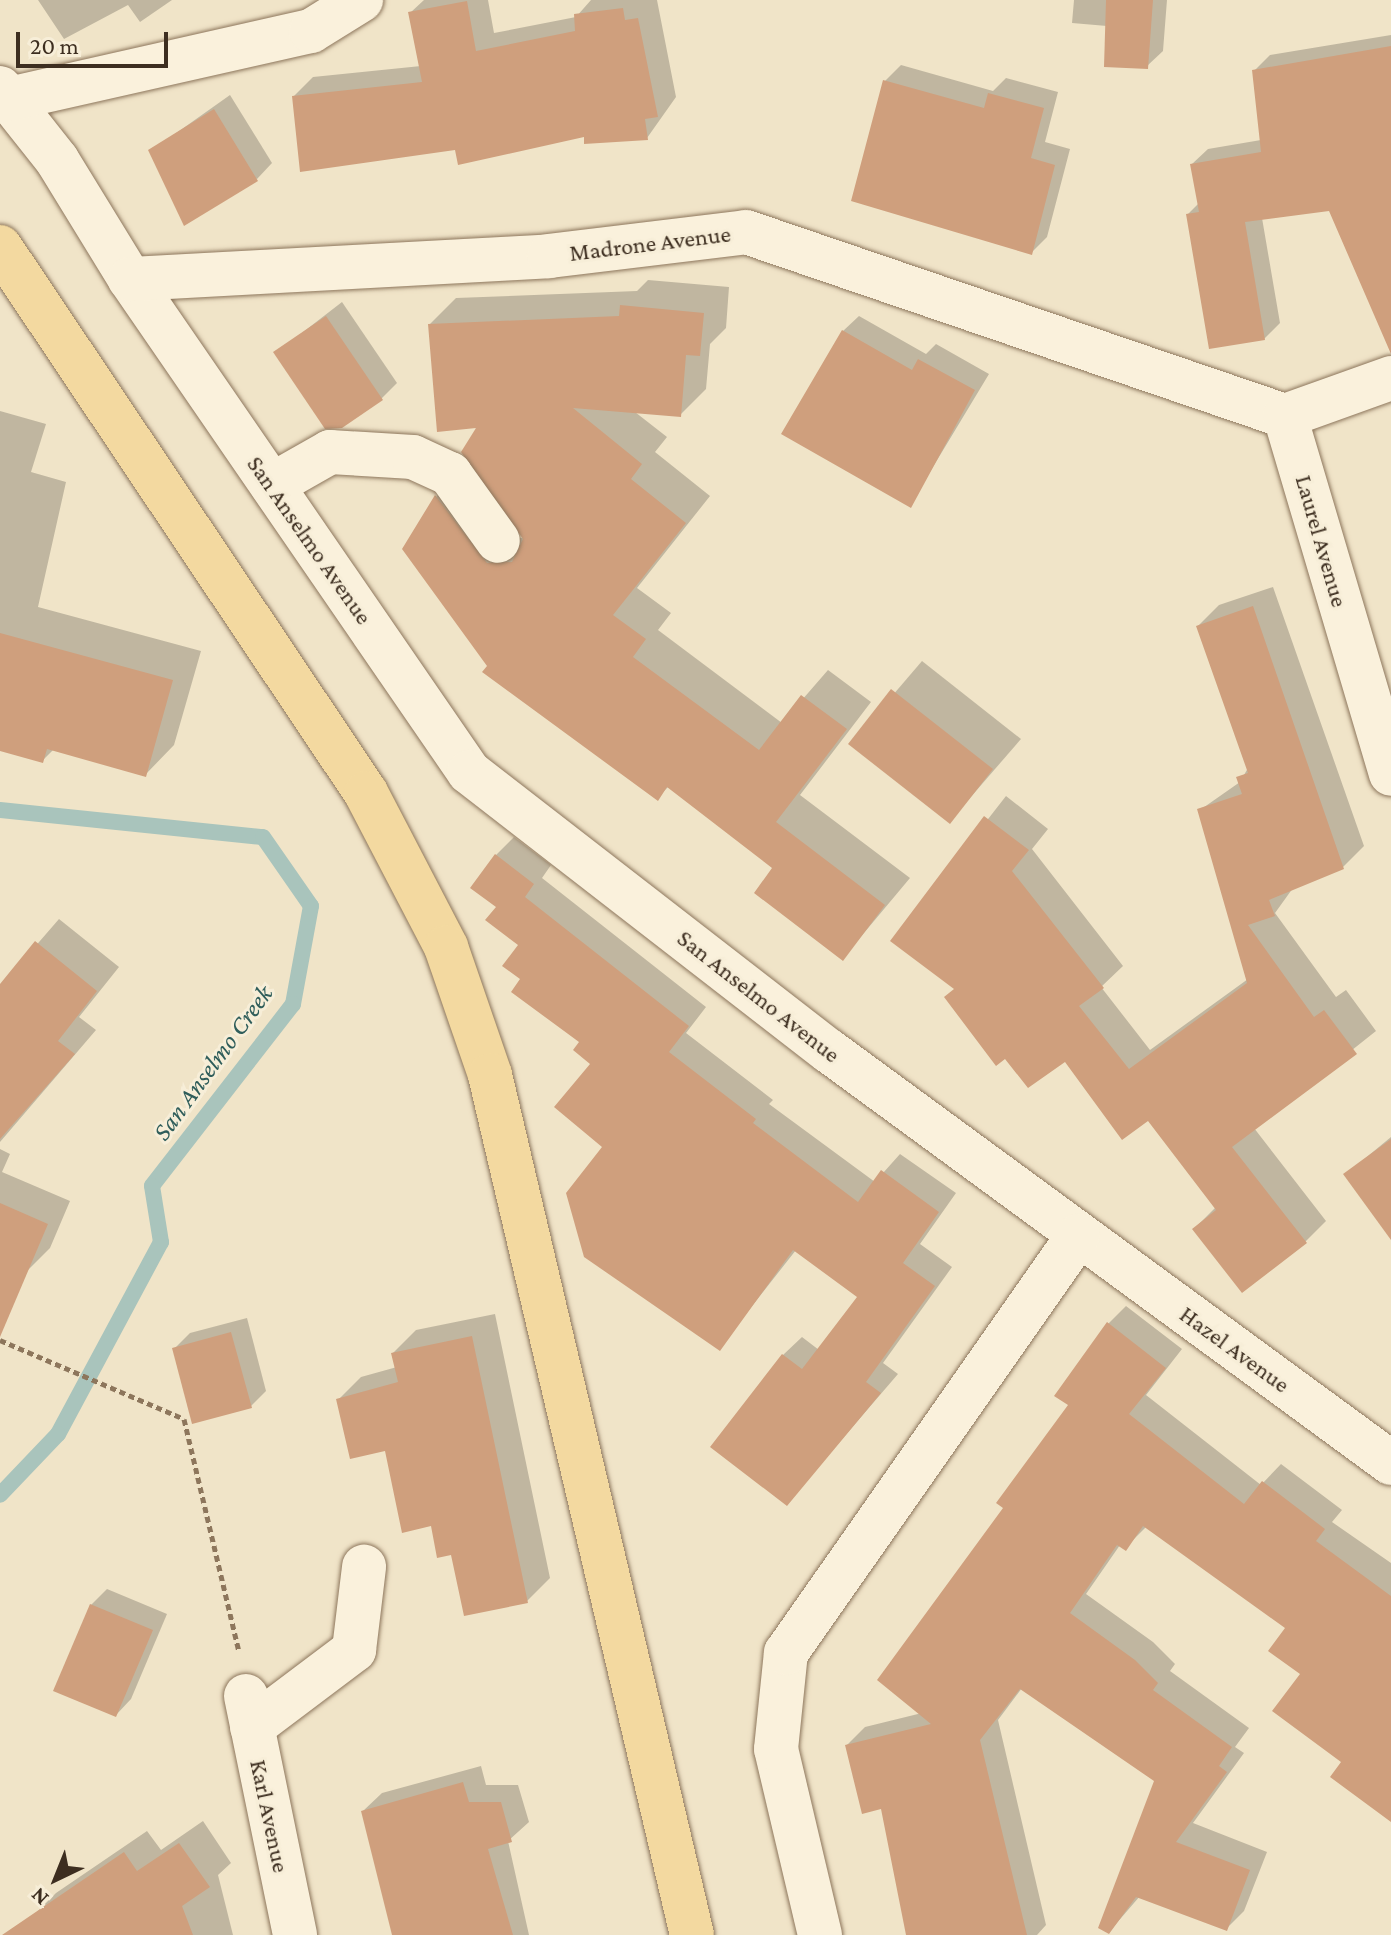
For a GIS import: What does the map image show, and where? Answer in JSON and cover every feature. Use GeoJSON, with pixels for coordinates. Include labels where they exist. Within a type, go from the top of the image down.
{"type":"FeatureCollection","features":[{"type":"Feature","properties":{"kind":"main road"},"geometry":{"type":"LineString","coordinates":[[0,247],[366,793],[446,947],[490,1075],[692,1935]]}},
{"type":"Feature","properties":{"kind":"street"},"geometry":{"type":"LineString","coordinates":[[2,95],[66,91],[311,31],[361,0]]}},
{"type":"Feature","properties":{"kind":"street","name":"San Anselmo Avenue"},"geometry":{"type":"LineString","coordinates":[[2,95],[57,160],[130,279],[469,772],[1078,1236]]}},
{"type":"Feature","properties":{"kind":"street","name":"Madrone Avenue"},"geometry":{"type":"LineString","coordinates":[[130,279],[549,256],[746,232],[1285,416]]}},
{"type":"Feature","properties":{"kind":"street"},"geometry":{"type":"LineString","coordinates":[[1285,416],[1391,378]]}},
{"type":"Feature","properties":{"kind":"street","name":"Laurel Avenue"},"geometry":{"type":"LineString","coordinates":[[1285,416],[1391,774]]}},
{"type":"Feature","properties":{"kind":"street"},"geometry":{"type":"LineString","coordinates":[[272,485],[330,452],[413,457],[450,474],[498,541]]}},
{"type":"Feature","properties":{"kind":"street"},"geometry":{"type":"LineString","coordinates":[[820,1935],[776,1749],[786,1653],[1078,1236]]}},
{"type":"Feature","properties":{"kind":"street","name":"Hazel Avenue"},"geometry":{"type":"LineString","coordinates":[[1078,1236],[1391,1463]]}},
{"type":"Feature","properties":{"kind":"street"},"geometry":{"type":"LineString","coordinates":[[249,1712],[354,1650],[364,1567]]}},
{"type":"Feature","properties":{"kind":"street","name":"Karl Avenue"},"geometry":{"type":"LineString","coordinates":[[249,1712],[295,1935]]}},
{"type":"Feature","properties":{"kind":"path"},"geometry":{"type":"LineString","coordinates":[[0,1340],[176,1414],[198,1459],[249,1712]]}},
{"type":"Feature","properties":{"kind":"building"},"geometry":{"type":"Polygon","coordinates":[[[1106,0],[1153,0],[1148,69],[1104,67],[1106,0]]]}},
{"type":"Feature","properties":{"kind":"building"},"geometry":{"type":"Polygon","coordinates":[[[467,1],[476,51],[575,31],[574,14],[623,8],[625,20],[638,18],[658,117],[645,119],[648,140],[584,144],[584,137],[458,165],[455,150],[300,172],[292,96],[422,82],[408,12],[467,1]]]}},
{"type":"Feature","properties":{"kind":"building"},"geometry":{"type":"Polygon","coordinates":[[[1391,46],[1391,354],[1329,211],[1245,222],[1265,340],[1209,349],[1186,214],[1199,212],[1190,164],[1261,152],[1252,70],[1391,46]]]}},
{"type":"Feature","properties":{"kind":"building"},"geometry":{"type":"Polygon","coordinates":[[[883,80],[984,108],[988,93],[1044,108],[1031,158],[1055,165],[1032,255],[851,201],[883,80]]]}},
{"type":"Feature","properties":{"kind":"building"},"geometry":{"type":"Polygon","coordinates":[[[214,109],[258,181],[184,226],[148,150],[214,109]]]}},
{"type":"Feature","properties":{"kind":"building"},"geometry":{"type":"Polygon","coordinates":[[[620,305],[704,313],[700,356],[686,355],[681,417],[573,408],[642,464],[631,479],[686,523],[613,615],[646,639],[633,657],[759,750],[801,695],[847,729],[776,822],[885,905],[843,961],[754,893],[772,868],[667,787],[658,801],[482,672],[487,666],[402,549],[435,495],[487,563],[512,562],[523,539],[461,452],[476,428],[437,432],[428,324],[619,316],[620,305]]]}},
{"type":"Feature","properties":{"kind":"building"},"geometry":{"type":"Polygon","coordinates":[[[326,316],[383,400],[342,428],[325,429],[273,352],[326,316]]]}},
{"type":"Feature","properties":{"kind":"building"},"geometry":{"type":"Polygon","coordinates":[[[842,330],[912,370],[918,359],[975,390],[911,508],[781,434],[842,330]]]}},
{"type":"Feature","properties":{"kind":"building"},"geometry":{"type":"Polygon","coordinates":[[[1253,606],[1344,869],[1269,900],[1275,916],[1248,925],[1314,1017],[1324,1010],[1357,1054],[1232,1147],[1307,1243],[1242,1293],[1192,1229],[1216,1210],[1148,1121],[1122,1140],[1065,1062],[1028,1088],[1005,1059],[996,1066],[944,997],[954,989],[890,941],[984,816],[1029,850],[1012,871],[1104,988],[1079,1006],[1129,1069],[1247,983],[1197,809],[1242,794],[1236,777],[1248,773],[1196,626],[1253,606]]]}},
{"type":"Feature","properties":{"kind":"building"},"geometry":{"type":"Polygon","coordinates":[[[0,633],[173,680],[146,777],[47,749],[43,763],[0,751],[0,633]]]}},
{"type":"Feature","properties":{"kind":"building"},"geometry":{"type":"Polygon","coordinates":[[[891,689],[993,769],[950,824],[848,744],[891,689]]]}},
{"type":"Feature","properties":{"kind":"building"},"geometry":{"type":"Polygon","coordinates":[[[495,854],[534,884],[525,897],[689,1026],[669,1052],[756,1119],[753,1123],[858,1202],[881,1170],[939,1212],[903,1263],[935,1286],[866,1382],[881,1393],[787,1506],[710,1447],[782,1354],[802,1369],[857,1297],[793,1250],[720,1351],[584,1257],[566,1193],[602,1147],[554,1107],[590,1064],[573,1050],[579,1042],[511,992],[520,979],[502,966],[518,945],[485,920],[496,907],[470,888],[495,854]]]}},
{"type":"Feature","properties":{"kind":"building"},"geometry":{"type":"Polygon","coordinates":[[[35,941],[97,991],[58,1041],[75,1054],[0,1139],[0,984],[35,941]]]}},
{"type":"Feature","properties":{"kind":"building"},"geometry":{"type":"Polygon","coordinates":[[[1391,1139],[1391,1240],[1343,1174],[1391,1139]]]}},
{"type":"Feature","properties":{"kind":"building"},"geometry":{"type":"Polygon","coordinates":[[[0,1203],[48,1224],[0,1337],[0,1203]]]}},
{"type":"Feature","properties":{"kind":"building"},"geometry":{"type":"Polygon","coordinates":[[[1107,1322],[1166,1368],[1129,1414],[1244,1504],[1262,1481],[1325,1529],[1316,1541],[1391,1596],[1391,1822],[1330,1777],[1341,1762],[1272,1711],[1300,1674],[1268,1651],[1285,1628],[1143,1526],[1126,1551],[1117,1545],[1070,1613],[1135,1660],[1158,1683],[1153,1690],[1232,1747],[1219,1766],[1227,1772],[1176,1842],[1250,1870],[1227,1931],[1136,1897],[1109,1934],[1098,1928],[1154,1781],[1020,1689],[980,1740],[1027,1935],[906,1935],[881,1809],[862,1814],[845,1745],[931,1724],[877,1680],[1003,1508],[996,1503],[1068,1405],[1054,1396],[1107,1322]]]}},
{"type":"Feature","properties":{"kind":"building"},"geometry":{"type":"Polygon","coordinates":[[[231,1332],[252,1408],[192,1424],[172,1348],[231,1332]]]}},
{"type":"Feature","properties":{"kind":"building"},"geometry":{"type":"Polygon","coordinates":[[[472,1336],[528,1603],[464,1616],[451,1555],[437,1558],[431,1526],[402,1533],[385,1451],[350,1459],[336,1399],[398,1382],[391,1353],[472,1336]]]}},
{"type":"Feature","properties":{"kind":"building"},"geometry":{"type":"Polygon","coordinates":[[[90,1604],[153,1630],[116,1717],[53,1691],[90,1604]]]}},
{"type":"Feature","properties":{"kind":"building"},"geometry":{"type":"Polygon","coordinates":[[[463,1782],[469,1802],[501,1802],[512,1842],[488,1849],[513,1935],[392,1935],[361,1811],[463,1782]]]}},
{"type":"Feature","properties":{"kind":"building"},"geometry":{"type":"Polygon","coordinates":[[[179,1843],[210,1887],[182,1906],[193,1935],[2,1935],[124,1852],[137,1871],[179,1843]]]}},
{"type":"Feature","properties":{"kind":"waterway","name":"San Anselmo Creek"},"geometry":{"type":"LineString","coordinates":[[0,810],[263,837],[311,906],[293,1004],[152,1186],[161,1242],[58,1434],[0,1495]]}}]}
